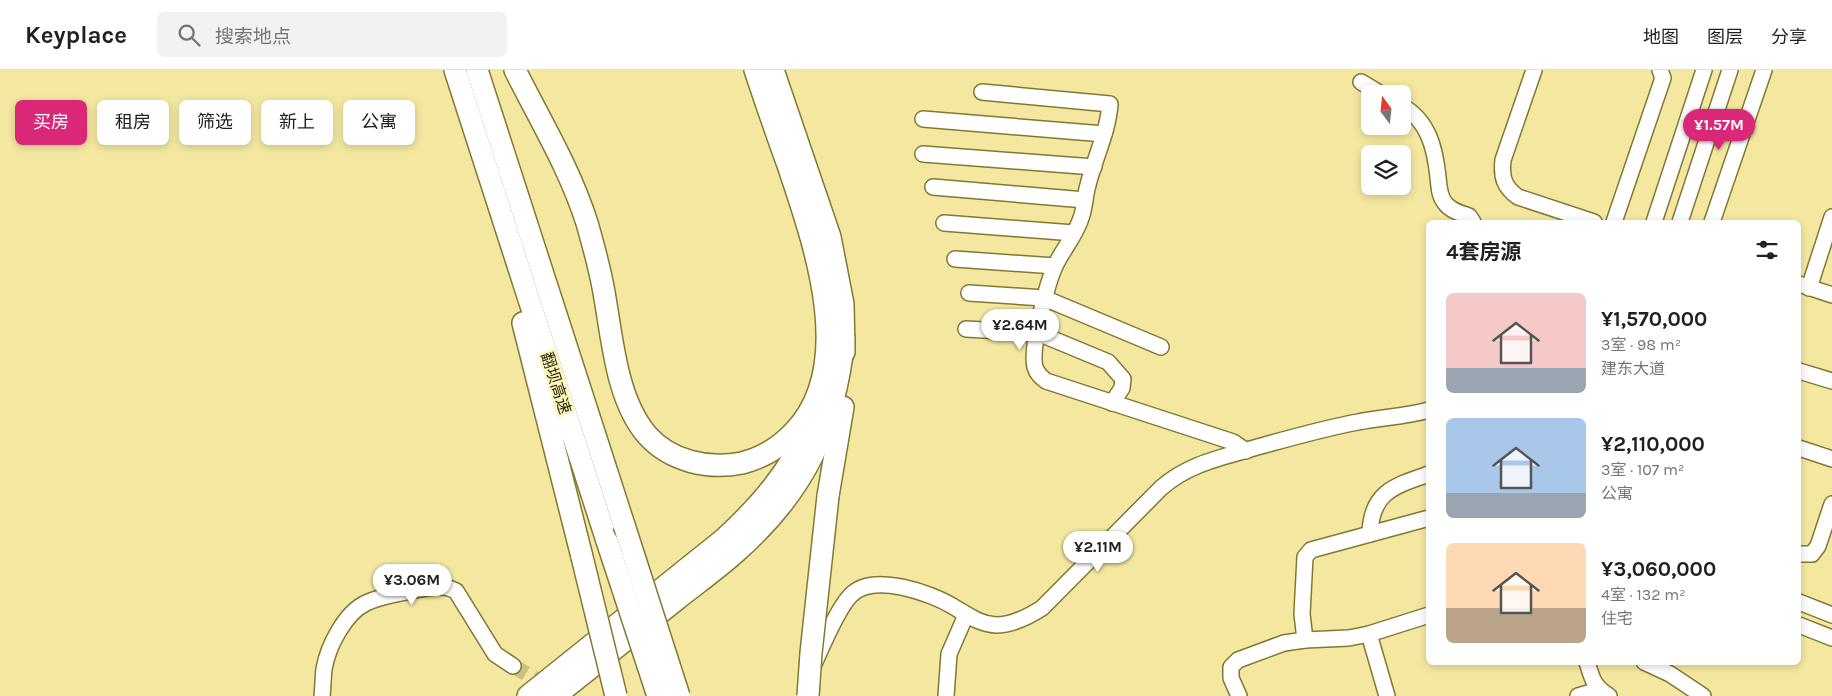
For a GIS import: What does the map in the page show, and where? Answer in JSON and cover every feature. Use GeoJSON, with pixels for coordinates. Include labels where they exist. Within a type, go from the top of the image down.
{"type":"FeatureCollection","features":[{"type":"Feature","properties":{"kind":"highway","name":"翻坝高速"},"geometry":{"type":"LineString","coordinates":[[455,70],[658,696]]}},
{"type":"Feature","properties":{"kind":"highway","name":"翻坝高速"},"geometry":{"type":"LineString","coordinates":[[477,70],[679,696]]}},
{"type":"Feature","properties":{"kind":"highway"},"geometry":{"type":"LineString","coordinates":[[515,70],[560,156],[586,221],[603,286],[623,388],[636,420],[647,435],[661,448],[678,457],[696,463],[715,465],[754,460],[772,451],[787,440],[806,418],[820,392]]}},
{"type":"Feature","properties":{"kind":"highway"},"geometry":{"type":"LineString","coordinates":[[528,696],[724,540],[746,519],[785,473],[810,425],[820,392],[825,363],[826,303],[820,272],[803,209],[755,70]]}},
{"type":"Feature","properties":{"kind":"highway"},"geometry":{"type":"LineString","coordinates":[[773,70],[830,237],[843,304],[845,395],[828,496],[808,696]]}},
{"type":"Feature","properties":{"kind":"highway"},"geometry":{"type":"LineString","coordinates":[[479,145],[616,696]]}},
{"type":"Feature","properties":{"kind":"highway"},"geometry":{"type":"LineString","coordinates":[[555,696],[736,553],[779,509],[807,467],[825,429],[841,370],[844,338]]}},
{"type":"Feature","properties":{"kind":"street"},"geometry":{"type":"LineString","coordinates":[[1534,70],[1503,160],[1503,182],[1509,191],[1518,197],[1588,220]]}},
{"type":"Feature","properties":{"kind":"street"},"geometry":{"type":"LineString","coordinates":[[1615,220],[1663,78],[1660,70]]}},
{"type":"Feature","properties":{"kind":"street"},"geometry":{"type":"LineString","coordinates":[[1655,220],[1704,70]]}},
{"type":"Feature","properties":{"kind":"street"},"geometry":{"type":"LineString","coordinates":[[1681,220],[1730,70]]}},
{"type":"Feature","properties":{"kind":"street"},"geometry":{"type":"LineString","coordinates":[[1713,220],[1764,70]]}},
{"type":"Feature","properties":{"kind":"street"},"geometry":{"type":"LineString","coordinates":[[1361,82],[1366,85]]}},
{"type":"Feature","properties":{"kind":"street"},"geometry":{"type":"LineString","coordinates":[[982,92],[1110,104],[1109,121],[1094,167],[1082,215],[1056,266],[1044,298],[1034,359],[1040,377],[1046,381],[1233,442],[1246,450]]}},
{"type":"Feature","properties":{"kind":"street"},"geometry":{"type":"LineString","coordinates":[[1411,113],[1418,118],[1426,129],[1436,158],[1440,193],[1445,203],[1452,209],[1469,216],[1471,220]]}},
{"type":"Feature","properties":{"kind":"street"},"geometry":{"type":"LineString","coordinates":[[923,119],[1104,134]]}},
{"type":"Feature","properties":{"kind":"street"},"geometry":{"type":"LineString","coordinates":[[923,154],[1094,167]]}},
{"type":"Feature","properties":{"kind":"street"},"geometry":{"type":"LineString","coordinates":[[933,187],[1085,200]]}},
{"type":"Feature","properties":{"kind":"street"},"geometry":{"type":"LineString","coordinates":[[1832,217],[1804,286],[1832,295]]}},
{"type":"Feature","properties":{"kind":"street"},"geometry":{"type":"LineString","coordinates":[[944,223],[1074,233]]}},
{"type":"Feature","properties":{"kind":"street"},"geometry":{"type":"LineString","coordinates":[[955,259],[1056,266]]}},
{"type":"Feature","properties":{"kind":"street"},"geometry":{"type":"LineString","coordinates":[[969,293],[1044,298],[1161,347]]}},
{"type":"Feature","properties":{"kind":"street"},"geometry":{"type":"LineString","coordinates":[[966,329],[1038,333],[1108,362],[1123,379],[1122,388],[1112,403]]}},
{"type":"Feature","properties":{"kind":"street"},"geometry":{"type":"LineString","coordinates":[[1801,372],[1832,381]]}},
{"type":"Feature","properties":{"kind":"street"},"geometry":{"type":"LineString","coordinates":[[798,696],[842,608],[852,594],[860,588],[878,584],[895,585],[940,600],[985,624],[997,625],[1008,623],[1031,614],[1050,600],[1171,479],[1183,471],[1209,460],[1326,429],[1426,411]]}},
{"type":"Feature","properties":{"kind":"street"},"geometry":{"type":"LineString","coordinates":[[1801,449],[1832,459]]}},
{"type":"Feature","properties":{"kind":"street"},"geometry":{"type":"LineString","coordinates":[[1370,534],[1370,519],[1375,505],[1385,492],[1400,484],[1426,475]]}},
{"type":"Feature","properties":{"kind":"street"},"geometry":{"type":"LineString","coordinates":[[1801,554],[1812,554],[1818,546],[1832,504]]}},
{"type":"Feature","properties":{"kind":"street"},"geometry":{"type":"LineString","coordinates":[[1305,640],[1302,614],[1305,557],[1307,553],[1311,550],[1426,519]]}},
{"type":"Feature","properties":{"kind":"street"},"geometry":{"type":"LineString","coordinates":[[322,696],[324,667],[334,639],[352,613],[365,603],[380,598],[431,587],[449,587],[456,591],[495,654],[513,666]]}},
{"type":"Feature","properties":{"kind":"street"},"geometry":{"type":"LineString","coordinates":[[1801,602],[1831,610]]}},
{"type":"Feature","properties":{"kind":"street"},"geometry":{"type":"LineString","coordinates":[[946,696],[948,654],[966,615]]}},
{"type":"Feature","properties":{"kind":"street"},"geometry":{"type":"LineString","coordinates":[[1239,696],[1231,678],[1231,667],[1238,660],[1284,643],[1349,638],[1426,617]]}},
{"type":"Feature","properties":{"kind":"street"},"geometry":{"type":"LineString","coordinates":[[1801,626],[1832,638]]}},
{"type":"Feature","properties":{"kind":"street"},"geometry":{"type":"LineString","coordinates":[[1369,634],[1387,696]]}},
{"type":"Feature","properties":{"kind":"street"},"geometry":{"type":"LineString","coordinates":[[1588,665],[1592,679],[1604,693]]}},
{"type":"Feature","properties":{"kind":"street"},"geometry":{"type":"LineString","coordinates":[[1650,665],[1670,674],[1703,696]]}},
{"type":"Feature","properties":{"kind":"street"},"geometry":{"type":"LineString","coordinates":[[1578,696],[1604,693]]}},
{"type":"Feature","properties":{"kind":"tunnel"},"geometry":{"type":"LineString","coordinates":[[513,666],[551,688]]}}]}
